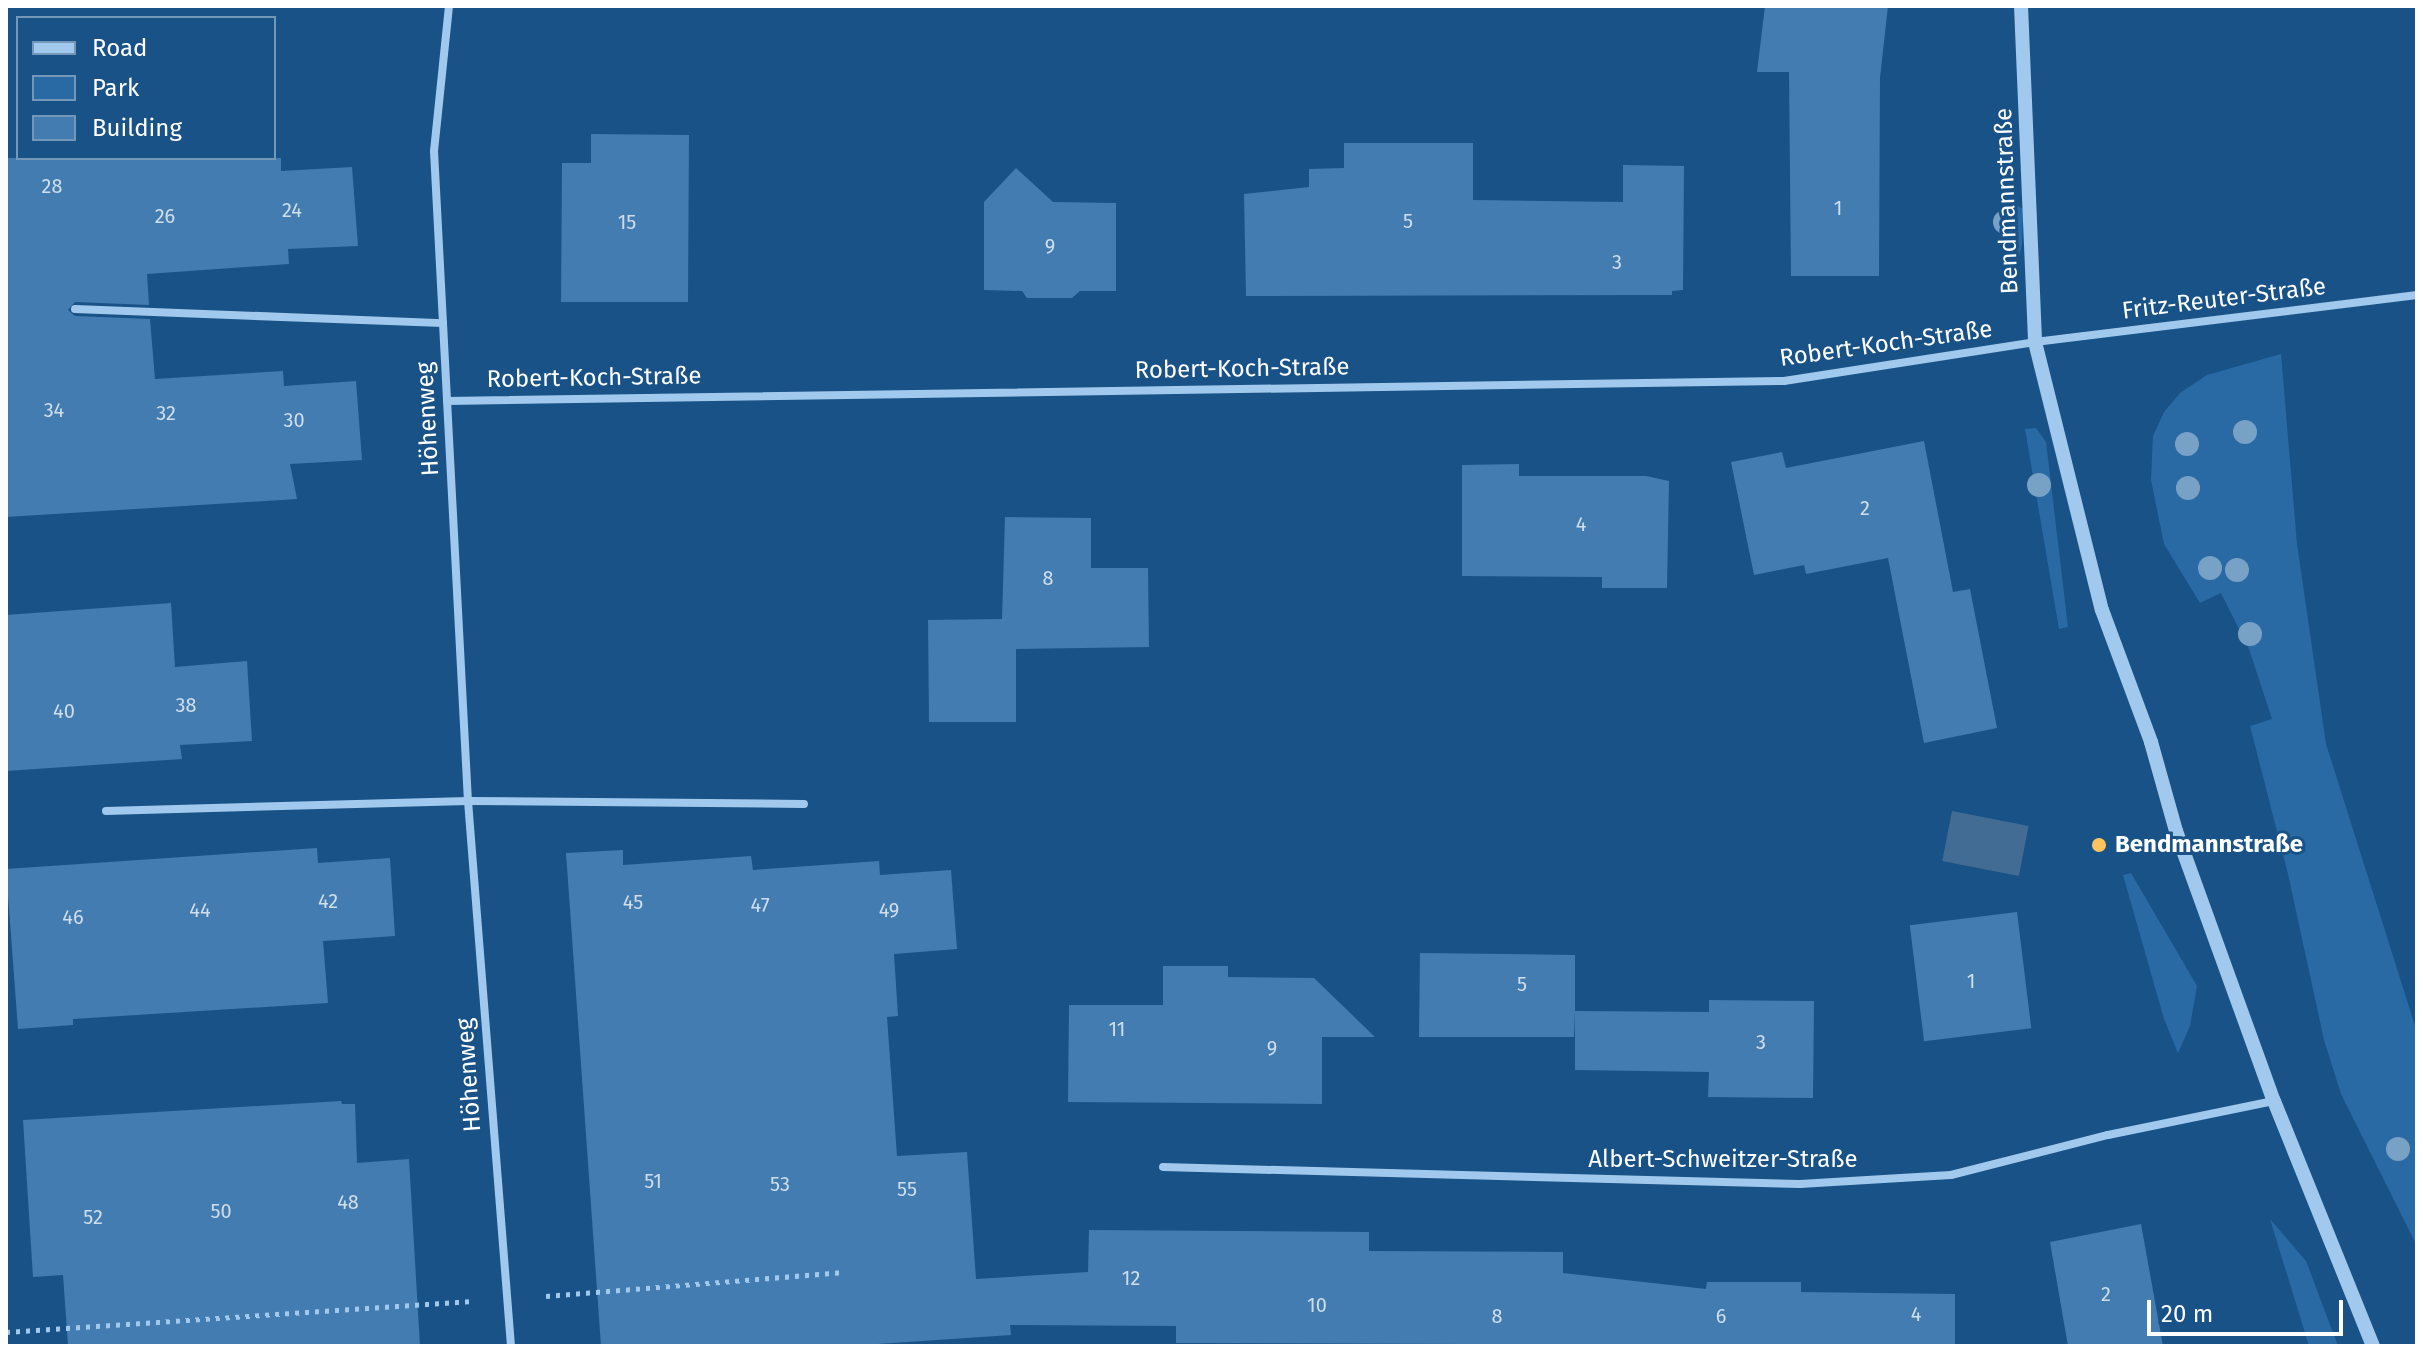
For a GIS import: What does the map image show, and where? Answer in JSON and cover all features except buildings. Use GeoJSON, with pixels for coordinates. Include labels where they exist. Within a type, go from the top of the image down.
{"type":"FeatureCollection","features":[{"type":"Feature","properties":{"kind":"street","name":"Höhenweg"},"geometry":{"type":"LineString","coordinates":[[449,6],[434,151],[468,801],[511,1346]]}},
{"type":"Feature","properties":{"kind":"street","name":"Bendmannstraße"},"geometry":{"type":"LineString","coordinates":[[2021,6],[2035,342],[2102,610],[2151,742],[2176,831],[2274,1101],[2373,1346]]}},
{"type":"Feature","properties":{"kind":"street","name":"Fritz-Reuter-Straße"},"geometry":{"type":"LineString","coordinates":[[2035,342],[2417,295]]}},
{"type":"Feature","properties":{"kind":"street"},"geometry":{"type":"LineString","coordinates":[[75,309],[443,323]]}},
{"type":"Feature","properties":{"kind":"street","name":"Robert-Koch-Straße"},"geometry":{"type":"LineString","coordinates":[[447,401],[1784,381],[2035,342]]}},
{"type":"Feature","properties":{"kind":"street"},"geometry":{"type":"LineString","coordinates":[[106,811],[468,801],[804,804]]}},
{"type":"Feature","properties":{"kind":"street","name":"Albert-Schweitzer-Straße"},"geometry":{"type":"LineString","coordinates":[[1163,1167],[1800,1184],[1951,1175],[2108,1135],[2274,1101]]}},
{"type":"Feature","properties":{"kind":"path"},"geometry":{"type":"LineString","coordinates":[[6,1332],[506,1299],[844,1272]]}},
{"type":"Feature","properties":{"kind":"green space"},"geometry":{"type":"Polygon","coordinates":[[[2001,196],[2023,209],[2022,244],[2016,271],[2005,293],[2001,196]]]}},
{"type":"Feature","properties":{"kind":"green space"},"geometry":{"type":"Polygon","coordinates":[[[2281,354],[2297,544],[2326,744],[2417,1032],[2417,1246],[2341,1094],[2324,1040],[2288,874],[2250,726],[2272,719],[2249,649],[2221,593],[2200,603],[2164,544],[2151,480],[2153,436],[2164,412],[2180,393],[2207,375],[2281,354]]]}},
{"type":"Feature","properties":{"kind":"green space"},"geometry":{"type":"Polygon","coordinates":[[[2036,428],[2046,442],[2068,627],[2059,629],[2025,429],[2036,428]]]}},
{"type":"Feature","properties":{"kind":"green space"},"geometry":{"type":"Polygon","coordinates":[[[2131,873],[2197,986],[2190,1026],[2178,1053],[2164,1019],[2123,875],[2131,873]]]}},
{"type":"Feature","properties":{"kind":"green space"},"geometry":{"type":"Polygon","coordinates":[[[2270,1219],[2306,1261],[2338,1346],[2309,1346],[2270,1219]]]}},
{"type":"Feature","properties":{"kind":"shaded area"},"geometry":{"type":"Polygon","coordinates":[[[1952,811],[2029,826],[2019,876],[1942,861],[1952,811]]]}},
{"type":"Feature","properties":{"kind":"place","name":"Bendmannstraße"},"geometry":{"type":"Point","coordinates":[2099,845]}}]}
